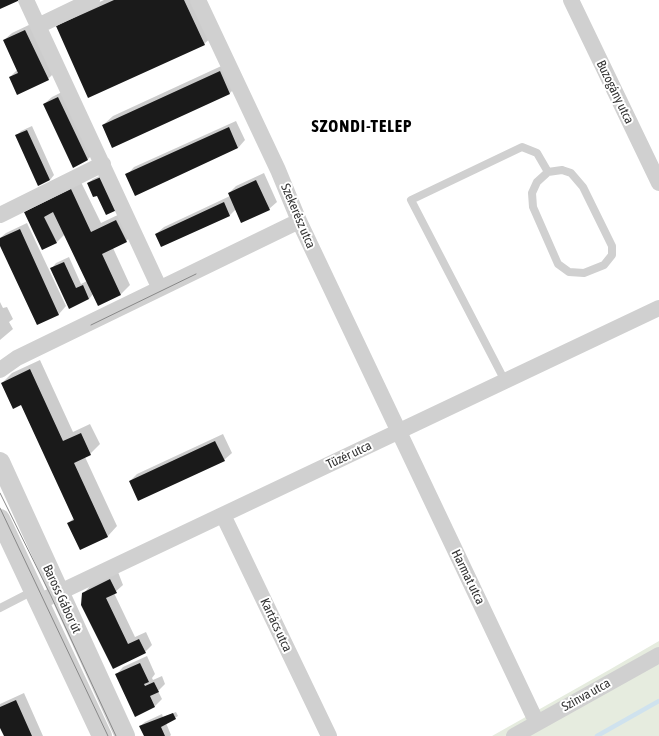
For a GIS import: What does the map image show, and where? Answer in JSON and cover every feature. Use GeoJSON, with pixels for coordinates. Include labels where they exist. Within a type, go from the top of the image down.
{"type":"FeatureCollection","features":[{"type":"Feature","properties":{"kind":"street"},"geometry":{"type":"LineString","coordinates":[[26,0],[159,287]]}},
{"type":"Feature","properties":{"kind":"street"},"geometry":{"type":"LineString","coordinates":[[38,26],[92,0]]}},
{"type":"Feature","properties":{"kind":"street","name":"Szekerész utca"},"geometry":{"type":"LineString","coordinates":[[198,0],[278,170],[299,221],[398,431]]}},
{"type":"Feature","properties":{"kind":"street","name":"Buzogány utca"},"geometry":{"type":"LineString","coordinates":[[572,0],[659,183]]}},
{"type":"Feature","properties":{"kind":"street"},"geometry":{"type":"LineString","coordinates":[[0,215],[103,164]]}},
{"type":"Feature","properties":{"kind":"street"},"geometry":{"type":"LineString","coordinates":[[0,370],[17,358],[159,287],[299,221]]}},
{"type":"Feature","properties":{"kind":"street","name":"Tüzér utca"},"geometry":{"type":"LineString","coordinates":[[37,596],[58,593],[659,308]]}},
{"type":"Feature","properties":{"kind":"street","name":"Harmat utca"},"geometry":{"type":"LineString","coordinates":[[398,431],[538,723]]}},
{"type":"Feature","properties":{"kind":"street","name":"Baross Gábor út"},"geometry":{"type":"LineString","coordinates":[[0,462],[58,593],[125,736]]}},
{"type":"Feature","properties":{"kind":"street","name":"Kartács utca"},"geometry":{"type":"LineString","coordinates":[[223,515],[329,736]]}},
{"type":"Feature","properties":{"kind":"street","name":"Baross Gábor út"},"geometry":{"type":"LineString","coordinates":[[0,519],[102,736]]}},
{"type":"Feature","properties":{"kind":"street","name":"Szinva utca"},"geometry":{"type":"LineString","coordinates":[[514,736],[659,655]]}},
{"type":"Feature","properties":{"kind":"lane"},"geometry":{"type":"LineString","coordinates":[[505,381],[411,200],[522,147],[537,154],[548,172]]}},
{"type":"Feature","properties":{"kind":"lane"},"geometry":{"type":"LineString","coordinates":[[562,170],[572,173],[583,187],[612,246],[612,255],[604,265],[584,273],[569,272],[558,264],[533,207],[532,193],[534,187],[537,182],[548,172],[562,170]]}},
{"type":"Feature","properties":{"kind":"lane"},"geometry":{"type":"LineString","coordinates":[[0,608],[37,596]]}},
{"type":"Feature","properties":{"kind":"shaded area"},"geometry":{"type":"Polygon","coordinates":[[[659,641],[659,736],[492,736],[609,670],[659,641]]]}},
{"type":"Feature","properties":{"kind":"building"},"geometry":{"type":"Polygon","coordinates":[[[0,0],[20,0],[0,9],[0,0]]]}},
{"type":"Feature","properties":{"kind":"building"},"geometry":{"type":"Polygon","coordinates":[[[114,0],[184,0],[205,45],[88,98],[56,26],[114,0]]]}},
{"type":"Feature","properties":{"kind":"building"},"geometry":{"type":"Polygon","coordinates":[[[25,30],[49,80],[17,95],[9,77],[18,73],[3,40],[25,30]]]}},
{"type":"Feature","properties":{"kind":"building"},"geometry":{"type":"Polygon","coordinates":[[[220,71],[230,94],[112,148],[102,125],[220,71]]]}},
{"type":"Feature","properties":{"kind":"building"},"geometry":{"type":"Polygon","coordinates":[[[58,97],[88,160],[73,168],[43,104],[58,97]]]}},
{"type":"Feature","properties":{"kind":"building"},"geometry":{"type":"Polygon","coordinates":[[[229,127],[238,148],[135,196],[125,174],[229,127]]]}},
{"type":"Feature","properties":{"kind":"building"},"geometry":{"type":"Polygon","coordinates":[[[27,130],[50,180],[38,186],[15,135],[27,130]]]}},
{"type":"Feature","properties":{"kind":"building"},"geometry":{"type":"Polygon","coordinates":[[[101,177],[117,210],[106,215],[97,196],[93,197],[87,183],[101,177]]]}},
{"type":"Feature","properties":{"kind":"building"},"geometry":{"type":"Polygon","coordinates":[[[256,180],[270,210],[241,223],[228,193],[256,180]]]}},
{"type":"Feature","properties":{"kind":"building"},"geometry":{"type":"Polygon","coordinates":[[[71,189],[91,232],[116,220],[127,242],[102,254],[121,295],[98,306],[53,212],[44,217],[57,243],[42,250],[24,212],[71,189]]]}},
{"type":"Feature","properties":{"kind":"building"},"geometry":{"type":"Polygon","coordinates":[[[224,202],[230,216],[161,247],[155,234],[224,202]]]}},
{"type":"Feature","properties":{"kind":"building"},"geometry":{"type":"Polygon","coordinates":[[[20,229],[59,315],[37,325],[0,246],[0,238],[20,229]]]}},
{"type":"Feature","properties":{"kind":"building"},"geometry":{"type":"Polygon","coordinates":[[[64,262],[76,288],[83,285],[89,299],[69,309],[50,268],[64,262]]]}},
{"type":"Feature","properties":{"kind":"building"},"geometry":{"type":"Polygon","coordinates":[[[30,369],[63,441],[81,433],[91,455],[74,463],[108,537],[80,550],[67,523],[74,520],[21,405],[13,409],[1,383],[30,369]]]}},
{"type":"Feature","properties":{"kind":"building"},"geometry":{"type":"Polygon","coordinates":[[[215,441],[225,461],[138,501],[129,481],[215,441]]]}},
{"type":"Feature","properties":{"kind":"building"},"geometry":{"type":"Polygon","coordinates":[[[110,579],[117,593],[106,598],[128,644],[139,639],[146,653],[113,669],[81,605],[82,593],[110,579]]]}},
{"type":"Feature","properties":{"kind":"building"},"geometry":{"type":"Polygon","coordinates":[[[140,663],[149,682],[144,684],[145,686],[154,682],[159,692],[150,696],[155,707],[135,717],[115,674],[140,663]]]}},
{"type":"Feature","properties":{"kind":"building"},"geometry":{"type":"Polygon","coordinates":[[[16,700],[32,736],[4,736],[0,728],[0,707],[16,700]]]}},
{"type":"Feature","properties":{"kind":"building"},"geometry":{"type":"Polygon","coordinates":[[[173,713],[176,719],[161,727],[165,736],[144,736],[139,726],[173,713]]]}},
{"type":"Feature","properties":{"kind":"waterway"},"geometry":{"type":"LineString","coordinates":[[597,736],[659,701]]}},
{"type":"Feature","properties":{"kind":"tram line"},"geometry":{"type":"LineString","coordinates":[[91,325],[196,274]]}},
{"type":"Feature","properties":{"kind":"tram line"},"geometry":{"type":"LineString","coordinates":[[0,493],[51,596],[116,736]]}},
{"type":"Feature","properties":{"kind":"tram line"},"geometry":{"type":"LineString","coordinates":[[0,508],[108,736]]}},
{"type":"Feature","properties":{"kind":"district","name":"SZONDI-TELEP"},"geometry":{"type":"Point","coordinates":[362,127]}}]}
